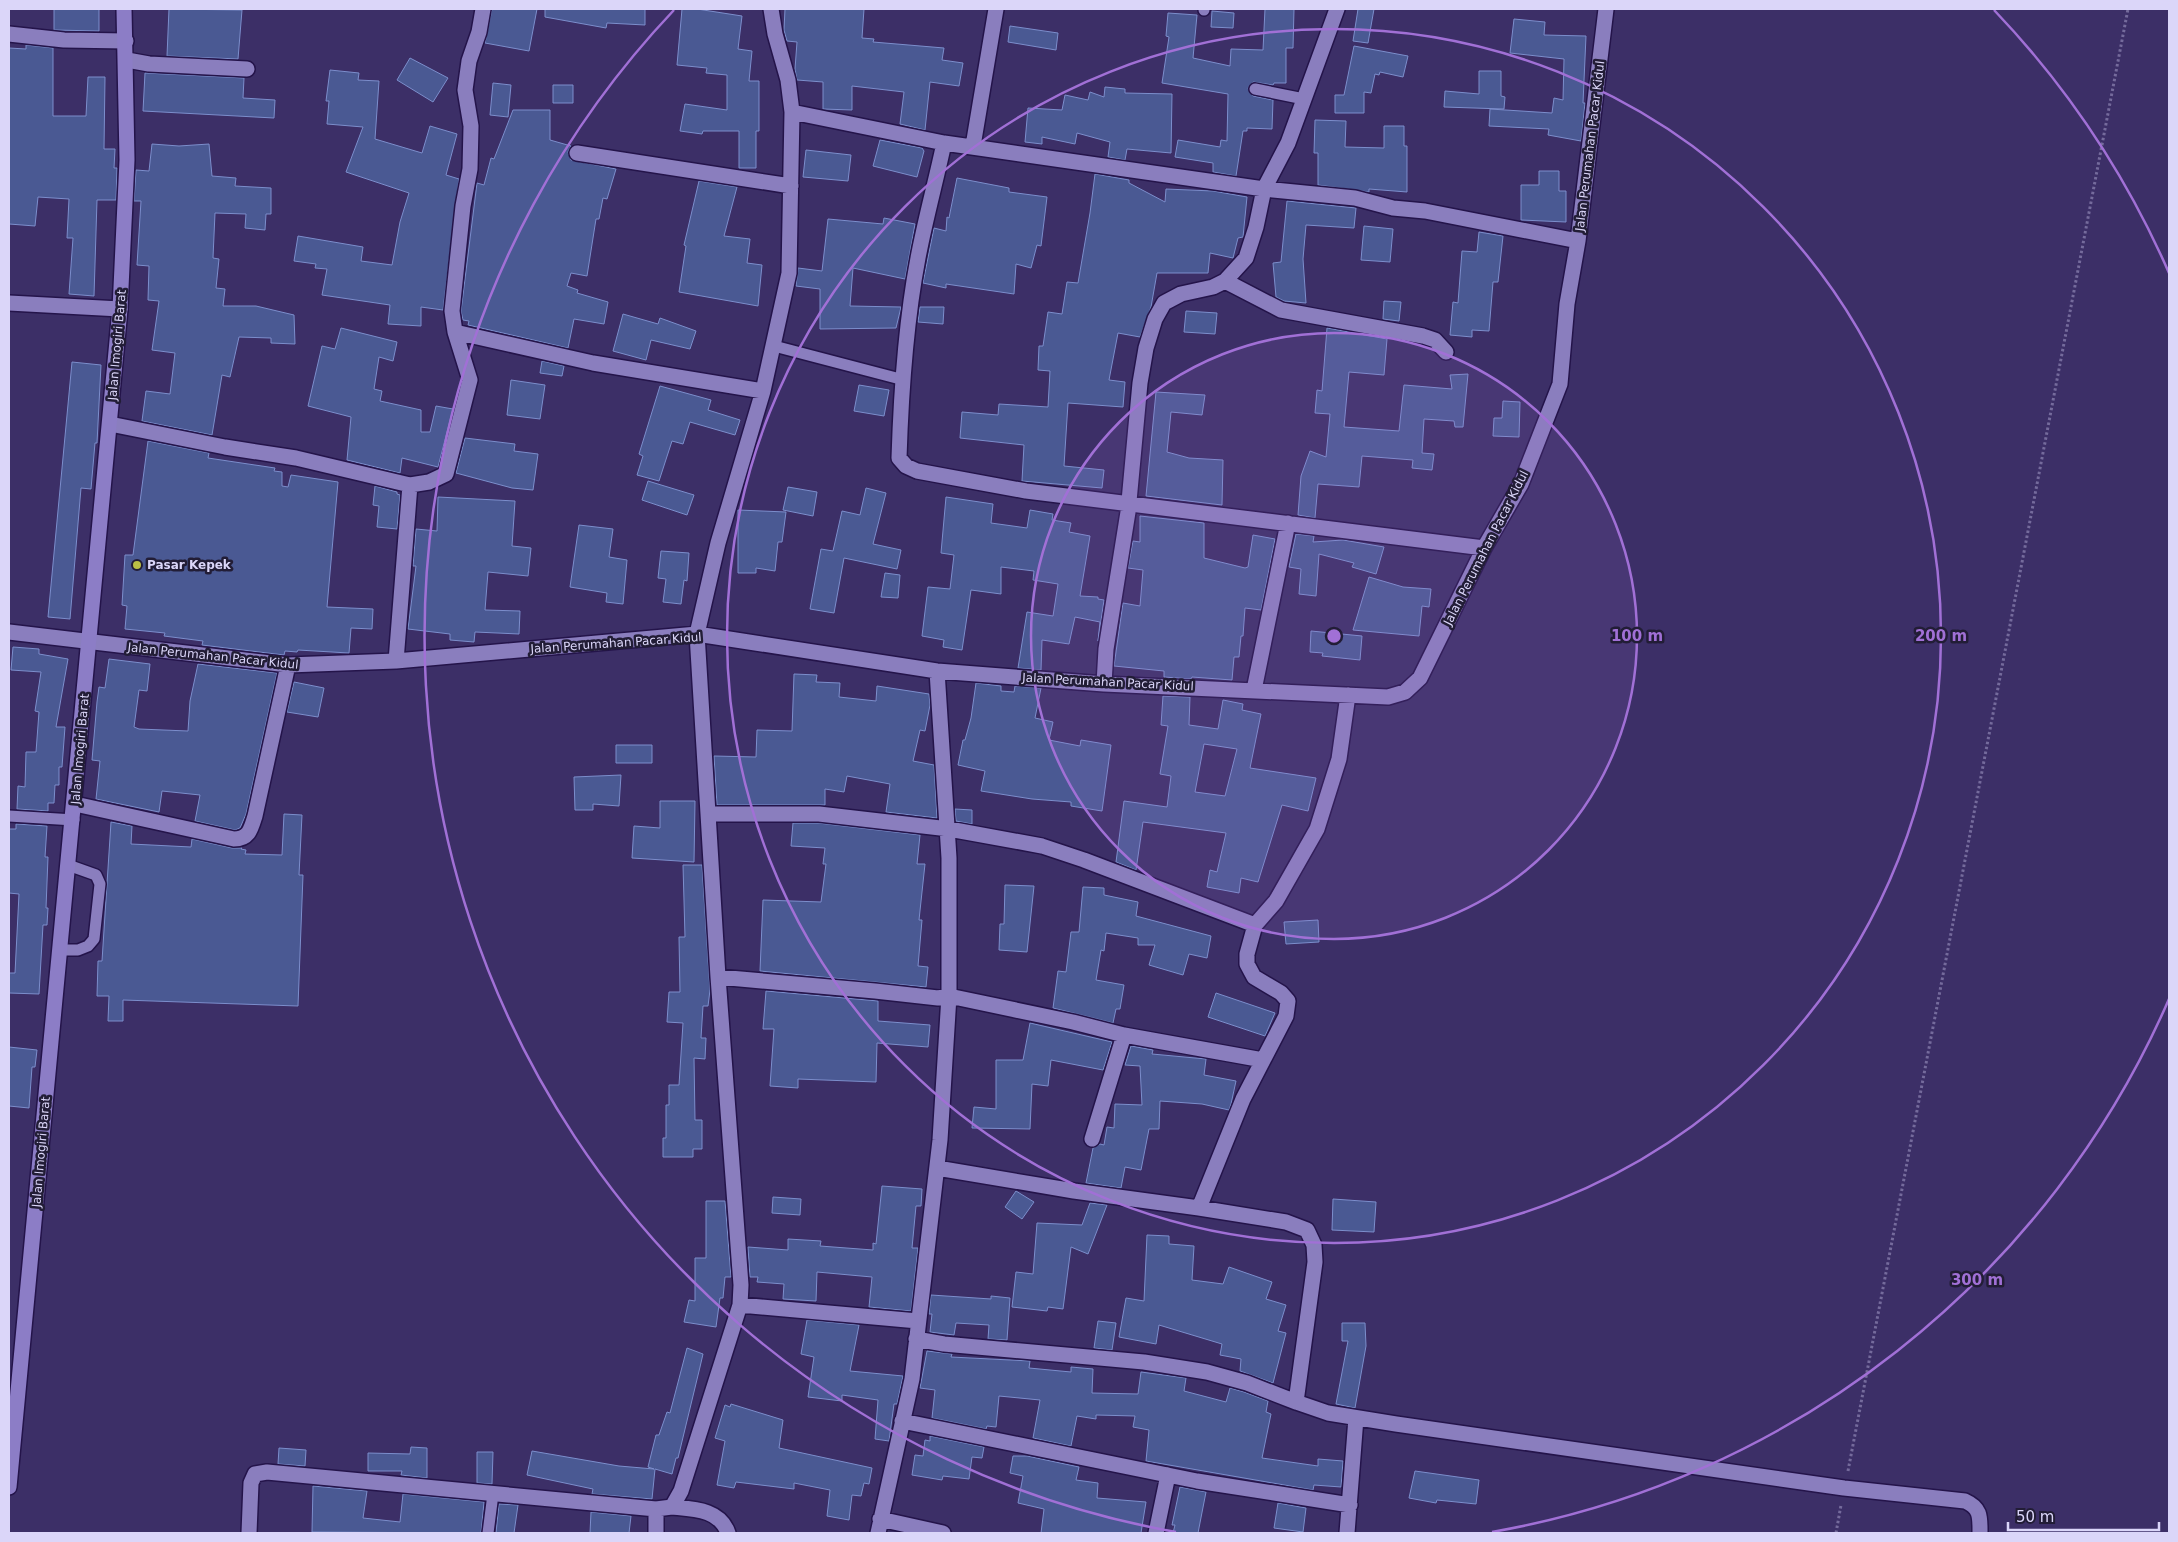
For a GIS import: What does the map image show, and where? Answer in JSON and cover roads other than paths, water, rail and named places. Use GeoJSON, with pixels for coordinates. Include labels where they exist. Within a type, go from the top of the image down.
{"type":"FeatureCollection","features":[{"type":"Feature","properties":{"kind":"main road","name":"Jalan Imogiri Barat"},"geometry":{"type":"LineString","coordinates":[[9,1487],[68,865],[74,820],[120,309],[126,213],[127,60],[124,9]]}},
{"type":"Feature","properties":{"kind":"street"},"geometry":{"type":"LineString","coordinates":[[110,424],[225,447],[296,458],[410,485],[428,482],[446,474],[470,380],[455,332],[452,311],[463,206],[470,162],[471,126],[465,90],[469,61],[479,32],[484,9]]}},
{"type":"Feature","properties":{"kind":"street"},"geometry":{"type":"LineString","coordinates":[[672,1507],[681,1491],[740,1304],[741,1285],[718,978],[697,634],[718,543],[763,391],[790,273],[792,112],[788,80],[775,34],[771,9]]}},
{"type":"Feature","properties":{"kind":"street"},"geometry":{"type":"LineString","coordinates":[[973,146],[996,9]]}},
{"type":"Feature","properties":{"kind":"street"},"geometry":{"type":"LineString","coordinates":[[1104,684],[1106,649],[1129,504],[1140,383],[1146,348],[1155,319],[1164,304],[1182,294],[1213,287],[1225,281],[1246,258],[1256,227],[1264,189],[1288,144],[1337,9]]}},
{"type":"Feature","properties":{"kind":"street","name":"Jalan Perumahan Pacar Kidul"},"geometry":{"type":"LineString","coordinates":[[9,632],[288,665],[396,662],[697,634],[937,671],[1104,684],[1388,697],[1405,692],[1420,678],[1484,548],[1521,484],[1560,384],[1568,304],[1578,241],[1606,9]]}},
{"type":"Feature","properties":{"kind":"street"},"geometry":{"type":"LineString","coordinates":[[9,34],[64,40],[126,42]]}},
{"type":"Feature","properties":{"kind":"street"},"geometry":{"type":"LineString","coordinates":[[127,60],[149,64],[247,69]]}},
{"type":"Feature","properties":{"kind":"street"},"geometry":{"type":"LineString","coordinates":[[792,112],[944,143],[1264,189],[1355,198],[1393,208],[1425,211],[1578,241]]}},
{"type":"Feature","properties":{"kind":"street"},"geometry":{"type":"LineString","coordinates":[[944,143],[918,258],[904,380],[899,458],[906,466],[916,471],[1026,491],[1288,522],[1484,548]]}},
{"type":"Feature","properties":{"kind":"street"},"geometry":{"type":"LineString","coordinates":[[577,153],[792,186]]}},
{"type":"Feature","properties":{"kind":"street"},"geometry":{"type":"LineString","coordinates":[[1225,281],[1281,310],[1423,336],[1435,340],[1446,352]]}},
{"type":"Feature","properties":{"kind":"street"},"geometry":{"type":"LineString","coordinates":[[9,303],[120,309]]}},
{"type":"Feature","properties":{"kind":"street"},"geometry":{"type":"LineString","coordinates":[[455,332],[593,363],[763,391]]}},
{"type":"Feature","properties":{"kind":"street"},"geometry":{"type":"LineString","coordinates":[[396,662],[410,485]]}},
{"type":"Feature","properties":{"kind":"street"},"geometry":{"type":"LineString","coordinates":[[1254,690],[1288,522]]}},
{"type":"Feature","properties":{"kind":"street"},"geometry":{"type":"LineString","coordinates":[[75,804],[234,839],[243,839],[249,834],[255,816],[288,665]]}},
{"type":"Feature","properties":{"kind":"street"},"geometry":{"type":"LineString","coordinates":[[937,671],[949,829],[949,996],[937,1168],[912,1379],[879,1526],[943,1533]]}},
{"type":"Feature","properties":{"kind":"street"},"geometry":{"type":"LineString","coordinates":[[1198,1208],[1243,1099],[1286,1016],[1288,1001],[1282,992],[1254,978],[1247,964],[1247,954],[1255,925],[1276,901],[1317,828],[1339,759],[1348,695]]}},
{"type":"Feature","properties":{"kind":"street"},"geometry":{"type":"LineString","coordinates":[[708,814],[818,814],[949,829],[1042,846],[1255,925]]}},
{"type":"Feature","properties":{"kind":"street"},"geometry":{"type":"LineString","coordinates":[[718,978],[875,990],[938,998],[949,996],[1073,1022],[1124,1035],[1263,1060]]}},
{"type":"Feature","properties":{"kind":"street"},"geometry":{"type":"LineString","coordinates":[[1092,1139],[1124,1035]]}},
{"type":"Feature","properties":{"kind":"street"},"geometry":{"type":"LineString","coordinates":[[937,1168],[1074,1191],[1286,1222],[1307,1230],[1314,1245],[1315,1262],[1296,1402]]}},
{"type":"Feature","properties":{"kind":"street"},"geometry":{"type":"LineString","coordinates":[[740,1304],[918,1321]]}},
{"type":"Feature","properties":{"kind":"street"},"geometry":{"type":"LineString","coordinates":[[916,1340],[1144,1362],[1215,1374],[1247,1383],[1328,1413],[1356,1418],[1844,1488],[1965,1501],[1975,1506],[1980,1514],[1980,1533]]}},
{"type":"Feature","properties":{"kind":"street"},"geometry":{"type":"LineString","coordinates":[[1347,1533],[1356,1418]]}},
{"type":"Feature","properties":{"kind":"street"},"geometry":{"type":"LineString","coordinates":[[902,1421],[1168,1475],[1350,1505]]}},
{"type":"Feature","properties":{"kind":"street"},"geometry":{"type":"LineString","coordinates":[[248,1533],[251,1483],[255,1474],[267,1472],[656,1509],[672,1507],[706,1512],[721,1521],[728,1533]]}},
{"type":"Feature","properties":{"kind":"street"},"geometry":{"type":"LineString","coordinates":[[1156,1533],[1168,1475]]}},
{"type":"Feature","properties":{"kind":"street"},"geometry":{"type":"LineString","coordinates":[[656,1509],[656,1533]]}},
{"type":"Feature","properties":{"kind":"lane"},"geometry":{"type":"LineString","coordinates":[[1255,90],[1304,98]]}},
{"type":"Feature","properties":{"kind":"lane"},"geometry":{"type":"LineString","coordinates":[[774,346],[904,380]]}},
{"type":"Feature","properties":{"kind":"lane"},"geometry":{"type":"LineString","coordinates":[[9,816],[74,820]]}},
{"type":"Feature","properties":{"kind":"lane"},"geometry":{"type":"LineString","coordinates":[[60,950],[78,950],[88,946],[94,939],[100,884],[96,875],[68,865]]}},
{"type":"Feature","properties":{"kind":"lane"},"geometry":{"type":"LineString","coordinates":[[488,1533],[493,1494]]}},
{"type":"Feature","properties":{"kind":"place","name":"Pasar Kepek"},"geometry":{"type":"Point","coordinates":[137,565]}}]}
